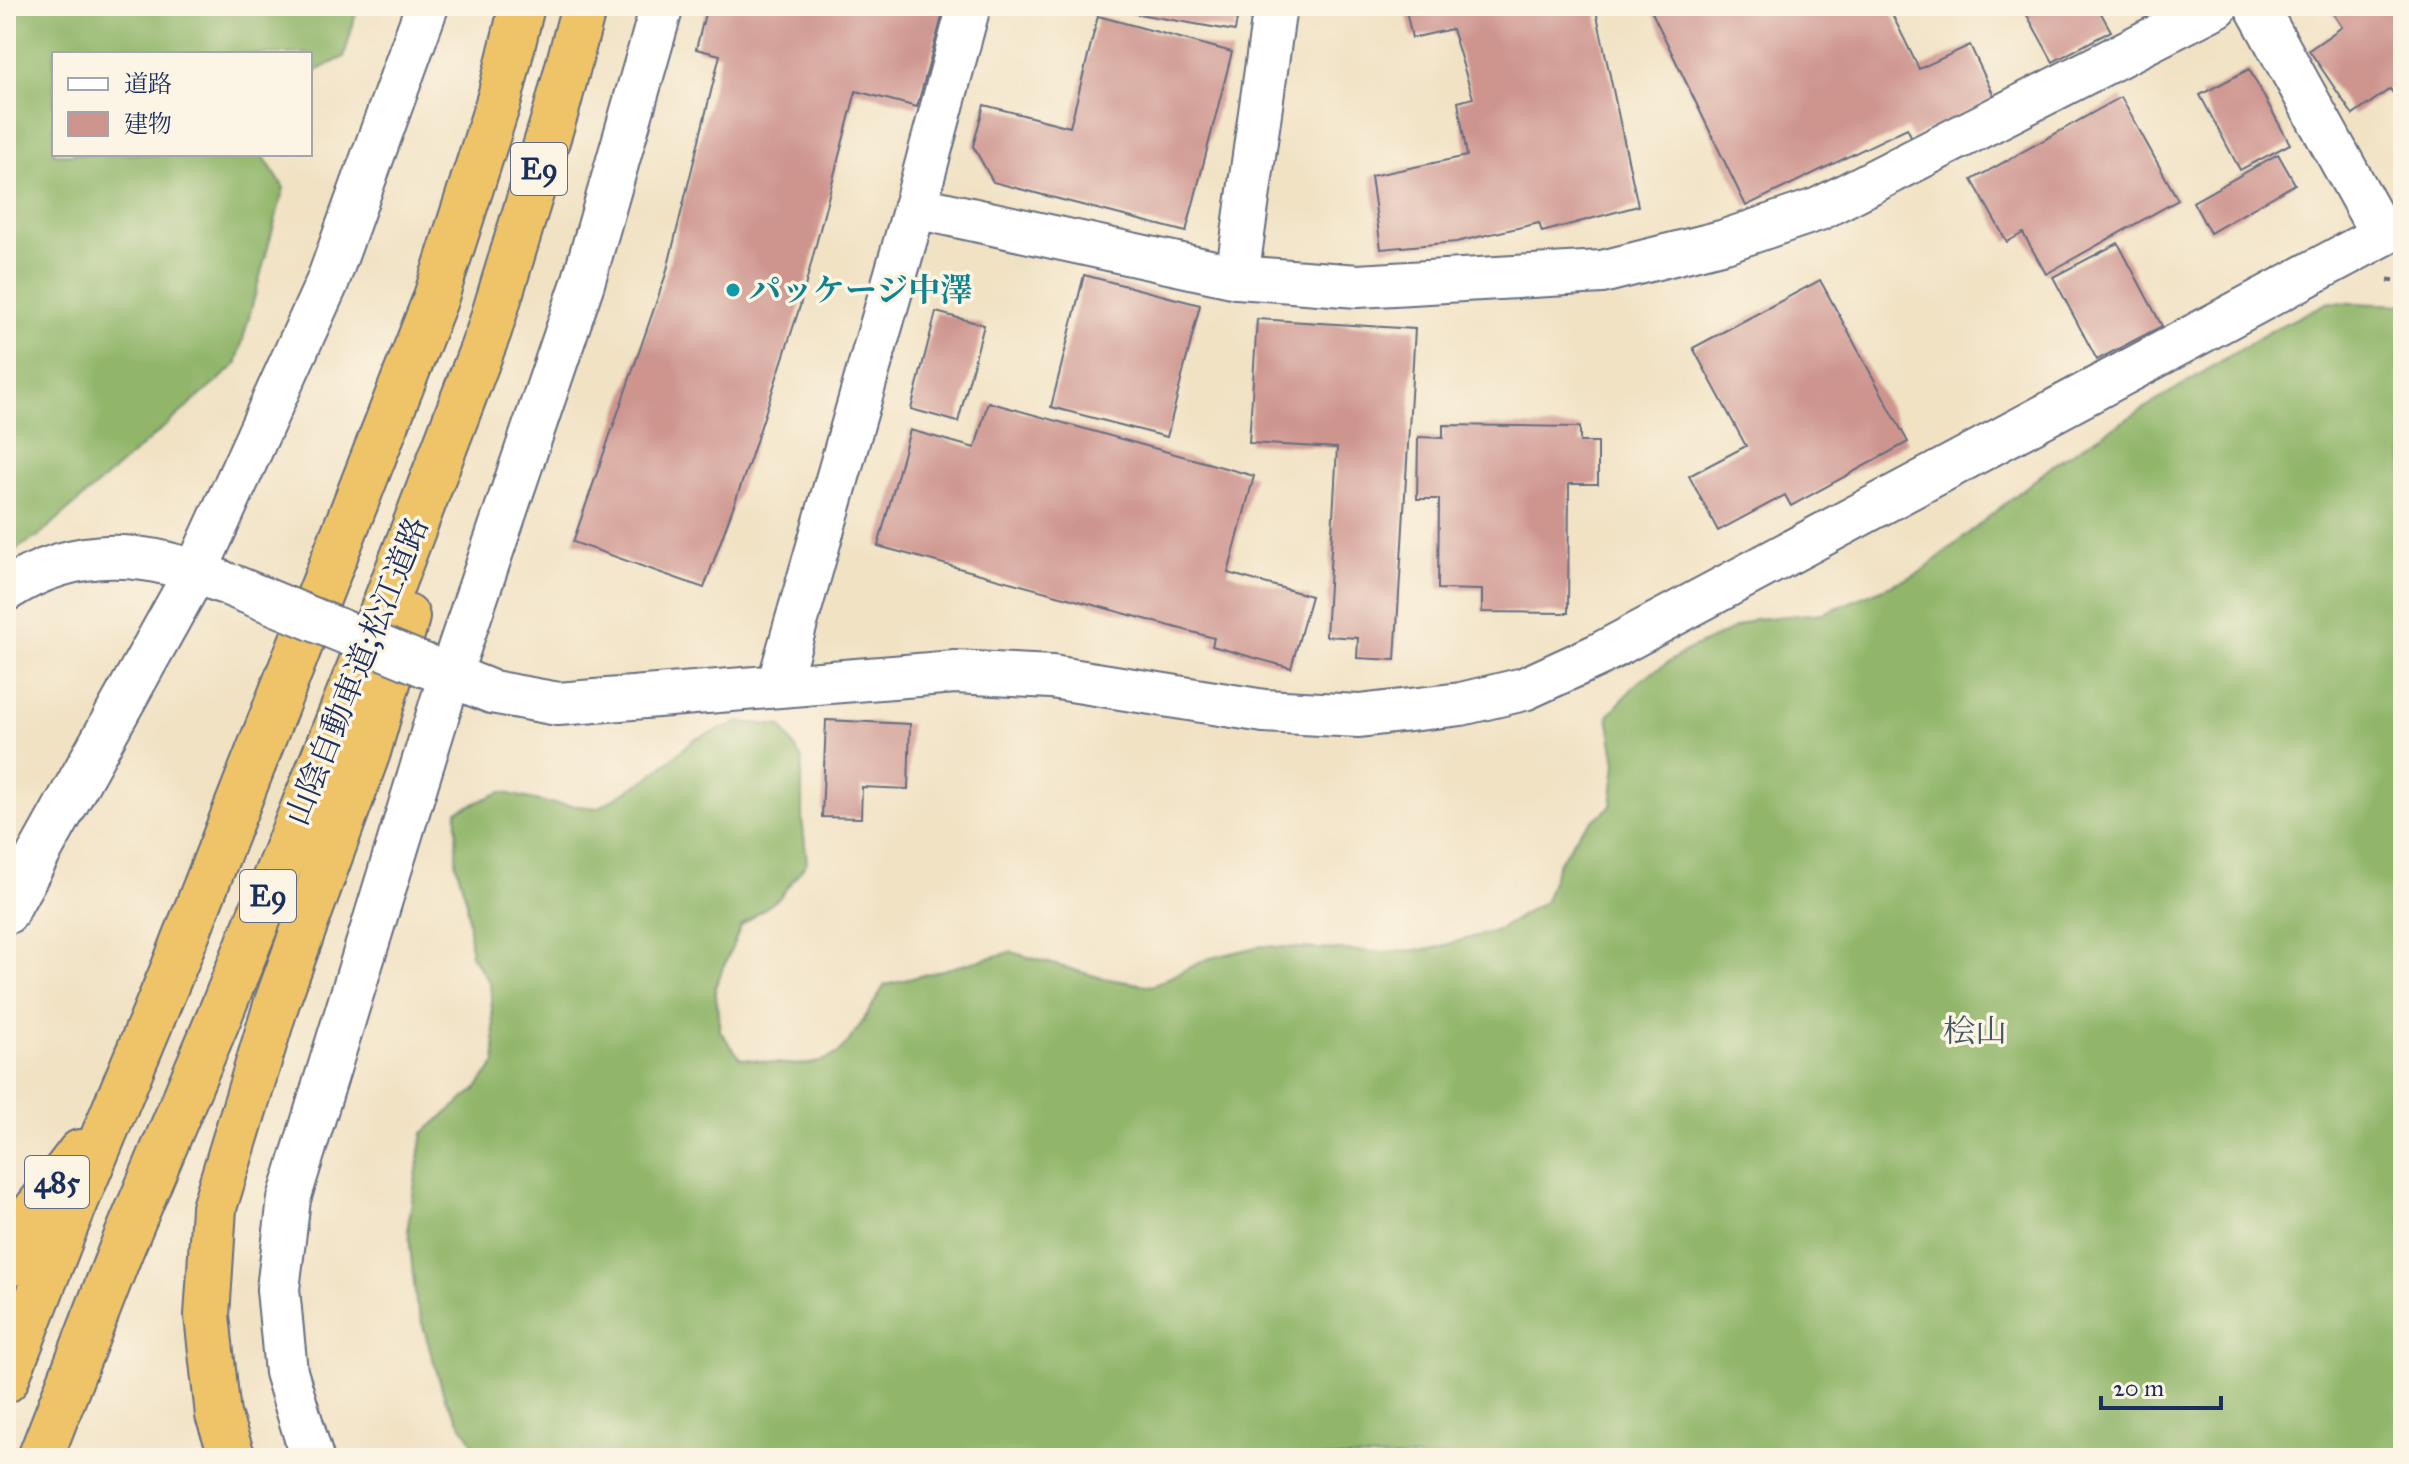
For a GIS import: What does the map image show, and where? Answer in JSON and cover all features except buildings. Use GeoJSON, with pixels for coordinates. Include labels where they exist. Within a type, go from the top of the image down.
{"type":"FeatureCollection","features":[{"type":"Feature","properties":{"kind":"highway","name":"山陰自動車道;松江道路"},"geometry":{"type":"LineString","coordinates":[[6,1380],[176,962],[435,300],[500,97],[522,6]]}},
{"type":"Feature","properties":{"kind":"highway","name":"山陰自動車道;松江道路"},"geometry":{"type":"LineString","coordinates":[[40,1458],[121,1250],[219,1017],[381,614],[489,331],[557,108],[584,6]]}},
{"type":"Feature","properties":{"kind":"highway"},"geometry":{"type":"LineString","coordinates":[[233,1458],[218,1415],[207,1316],[214,1208],[277,1002],[368,752],[489,331]]}},
{"type":"Feature","properties":{"kind":"highway","name":"485"},"geometry":{"type":"LineString","coordinates":[[6,1266],[22,1228],[118,1103]]}},
{"type":"Feature","properties":{"kind":"street"},"geometry":{"type":"LineString","coordinates":[[6,913],[213,578],[327,283],[427,6]]}},
{"type":"Feature","properties":{"kind":"street"},"geometry":{"type":"LineString","coordinates":[[312,1458],[286,1372],[278,1289],[289,1199],[437,670],[583,283],[662,6]]}},
{"type":"Feature","properties":{"kind":"street"},"geometry":{"type":"LineString","coordinates":[[778,686],[969,6]]}},
{"type":"Feature","properties":{"kind":"street"},"geometry":{"type":"LineString","coordinates":[[1237,277],[1275,6]]}},
{"type":"Feature","properties":{"kind":"street"},"geometry":{"type":"LineString","coordinates":[[915,207],[1237,277],[1358,286],[1602,272],[1725,241],[1819,209],[2217,6]]}},
{"type":"Feature","properties":{"kind":"street"},"geometry":{"type":"LineString","coordinates":[[6,590],[25,577],[64,562],[103,555],[143,557],[213,578],[492,692],[558,704],[955,672],[1052,677],[1264,711],[1359,716],[1461,704],[1524,689],[1598,655],[2392,230],[2256,6]]}},
{"type":"Feature","properties":{"kind":"green space"},"geometry":{"type":"Polygon","coordinates":[[[6,6],[358,6],[344,57],[312,73],[312,52],[52,52],[52,156],[263,156],[284,188],[236,365],[37,537],[6,555],[6,6]]]}},
{"type":"Feature","properties":{"kind":"green space","name":"桧山"},"geometry":{"type":"Polygon","coordinates":[[[2329,302],[2403,305],[2403,1458],[494,1458],[477,1450],[445,1398],[416,1303],[408,1226],[423,1133],[475,1090],[496,1063],[490,983],[471,955],[467,902],[456,864],[457,811],[501,792],[547,803],[598,808],[647,779],[695,739],[740,722],[781,726],[802,759],[802,818],[807,862],[779,898],[741,926],[715,987],[720,1031],[740,1058],[765,1062],[803,1064],[827,1059],[850,1040],[885,985],[1011,952],[1102,978],[1152,986],[1207,959],[1261,946],[1379,952],[1431,949],[1498,930],[1545,901],[1558,864],[1580,831],[1611,806],[1616,763],[1608,716],[1638,682],[1686,651],[1754,619],[1824,613],[1918,574],[2057,462],[2272,330],[2329,302]]]}},
{"type":"Feature","properties":{"kind":"place","name":"パッケージ中澤"},"geometry":{"type":"Point","coordinates":[733,290]}}]}
